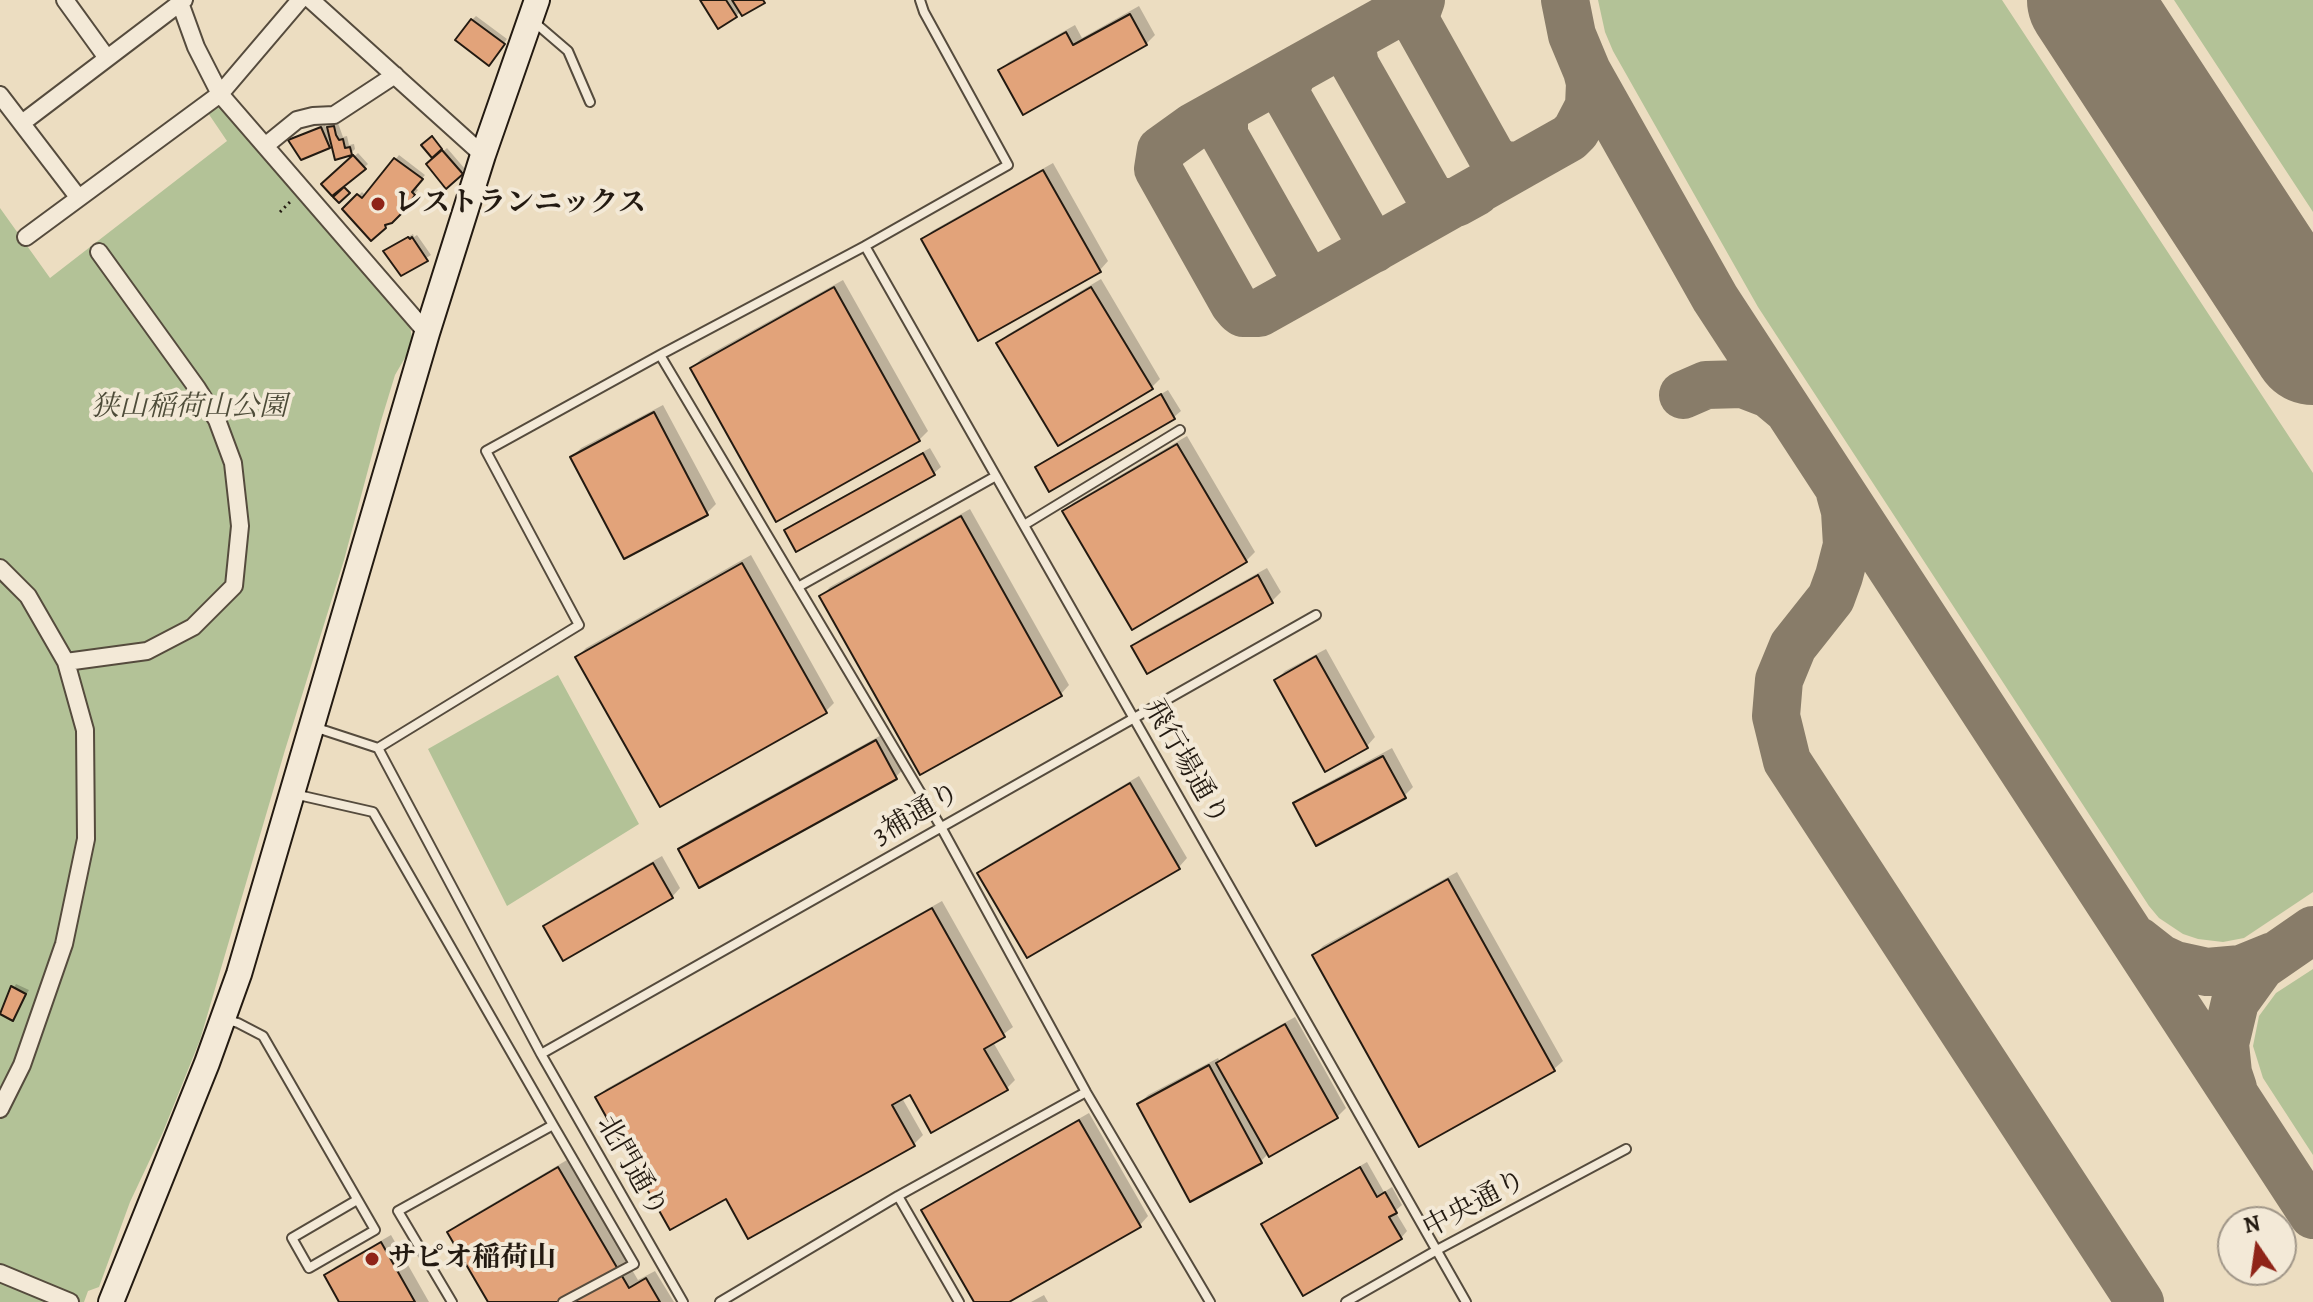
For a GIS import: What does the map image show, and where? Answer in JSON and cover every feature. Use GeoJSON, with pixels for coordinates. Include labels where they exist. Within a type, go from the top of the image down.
{"type":"FeatureCollection","features":[{"type":"Feature","properties":{"kind":"street"},"geometry":{"type":"LineString","coordinates":[[65,0],[107,58]]}},
{"type":"Feature","properties":{"kind":"street"},"geometry":{"type":"LineString","coordinates":[[26,237],[220,94],[300,0]]}},
{"type":"Feature","properties":{"kind":"street"},"geometry":{"type":"LineString","coordinates":[[311,0],[483,155]]}},
{"type":"Feature","properties":{"kind":"street"},"geometry":{"type":"LineString","coordinates":[[22,123],[181,1],[196,47],[220,94],[427,333]]}},
{"type":"Feature","properties":{"kind":"street"},"geometry":{"type":"LineString","coordinates":[[111,1302],[223,1019],[294,794],[427,333],[533,9]]}},
{"type":"Feature","properties":{"kind":"street"},"geometry":{"type":"LineString","coordinates":[[265,146],[297,120],[334,115],[395,75]]}},
{"type":"Feature","properties":{"kind":"street"},"geometry":{"type":"LineString","coordinates":[[0,95],[78,197]]}},
{"type":"Feature","properties":{"kind":"street"},"geometry":{"type":"LineString","coordinates":[[66,662],[147,651],[193,627],[234,586],[240,526],[233,463],[217,420],[99,252]]}},
{"type":"Feature","properties":{"kind":"street"},"geometry":{"type":"LineString","coordinates":[[0,568],[28,596],[66,662],[85,730],[86,839],[64,944],[22,1065],[0,1109]]}},
{"type":"Feature","properties":{"kind":"street"},"geometry":{"type":"LineString","coordinates":[[0,1273],[70,1302]]}},
{"type":"Feature","properties":{"kind":"lane"},"geometry":{"type":"LineString","coordinates":[[313,727],[378,748],[579,625],[486,451],[1008,165],[920,0]]}},
{"type":"Feature","properties":{"kind":"lane"},"geometry":{"type":"LineString","coordinates":[[533,9],[568,51],[590,102]]}},
{"type":"Feature","properties":{"kind":"lane","name":"飛行場通り"},"geometry":{"type":"LineString","coordinates":[[865,246],[1466,1302]]}},
{"type":"Feature","properties":{"kind":"lane"},"geometry":{"type":"LineString","coordinates":[[660,355],[941,827],[1086,1092],[1210,1302]]}},
{"type":"Feature","properties":{"kind":"lane"},"geometry":{"type":"LineString","coordinates":[[1024,525],[1180,430]]}},
{"type":"Feature","properties":{"kind":"lane"},"geometry":{"type":"LineString","coordinates":[[798,587],[996,476]]}},
{"type":"Feature","properties":{"kind":"lane","name":"3補通り"},"geometry":{"type":"LineString","coordinates":[[541,1054],[1316,615]]}},
{"type":"Feature","properties":{"kind":"lane","name":"北門通り"},"geometry":{"type":"LineString","coordinates":[[378,748],[541,1054],[683,1302]]}},
{"type":"Feature","properties":{"kind":"lane"},"geometry":{"type":"LineString","coordinates":[[294,794],[373,812],[634,1264],[563,1302]]}},
{"type":"Feature","properties":{"kind":"lane"},"geometry":{"type":"LineString","coordinates":[[223,1019],[263,1036],[375,1230],[309,1268],[292,1238],[357,1200]]}},
{"type":"Feature","properties":{"kind":"lane"},"geometry":{"type":"LineString","coordinates":[[720,1302],[898,1196],[1086,1092]]}},
{"type":"Feature","properties":{"kind":"lane"},"geometry":{"type":"LineString","coordinates":[[452,1302],[398,1211],[553,1125]]}},
{"type":"Feature","properties":{"kind":"lane","name":"中央通り"},"geometry":{"type":"LineString","coordinates":[[1346,1302],[1626,1149]]}},
{"type":"Feature","properties":{"kind":"lane"},"geometry":{"type":"LineString","coordinates":[[898,1196],[959,1302]]}},
{"type":"Feature","properties":{"kind":"path"},"geometry":{"type":"LineString","coordinates":[[280,212],[292,200]]}},
{"type":"Feature","properties":{"kind":"green space"},"geometry":{"type":"Polygon","coordinates":[[[1598,0],[2002,0],[2313,473],[2313,892],[2244,938],[2223,942],[2183,934],[2159,918],[2149,906],[1758,307],[1613,51],[1598,0]]]}},
{"type":"Feature","properties":{"kind":"green space"},"geometry":{"type":"Polygon","coordinates":[[[2174,0],[2313,0],[2313,212],[2174,0]]]}},
{"type":"Feature","properties":{"kind":"green space","name":"狭山稲荷山公園"},"geometry":{"type":"Polygon","coordinates":[[[211,106],[225,108],[253,146],[410,326],[413,344],[395,375],[344,560],[200,1040],[163,1132],[130,1202],[99,1287],[88,1291],[84,1302],[0,1302],[0,208],[50,278],[227,141],[206,110],[211,106]]]}},
{"type":"Feature","properties":{"kind":"green space"},"geometry":{"type":"Polygon","coordinates":[[[558,675],[639,824],[507,906],[428,749],[558,675]]]}},
{"type":"Feature","properties":{"kind":"green space"},"geometry":{"type":"Polygon","coordinates":[[[2313,969],[2313,1155],[2263,1078],[2253,1046],[2259,1016],[2276,993],[2313,969]]]}},
{"type":"Feature","properties":{"kind":"building"},"geometry":{"type":"Polygon","coordinates":[[[700,0],[726,0],[737,17],[718,29],[700,0]]]}},
{"type":"Feature","properties":{"kind":"building"},"geometry":{"type":"Polygon","coordinates":[[[732,0],[763,0],[765,3],[742,16],[732,0]]]}},
{"type":"Feature","properties":{"kind":"building"},"geometry":{"type":"Polygon","coordinates":[[[1130,14],[1147,45],[1023,115],[998,70],[1066,32],[1073,45],[1130,14]]]}},
{"type":"Feature","properties":{"kind":"building"},"geometry":{"type":"Polygon","coordinates":[[[471,19],[505,44],[489,66],[455,40],[471,19]]]}},
{"type":"Feature","properties":{"kind":"building"},"geometry":{"type":"Polygon","coordinates":[[[334,126],[339,140],[343,139],[345,148],[350,147],[352,155],[335,160],[327,127],[334,126]]]}},
{"type":"Feature","properties":{"kind":"building"},"geometry":{"type":"Polygon","coordinates":[[[321,127],[330,148],[301,160],[288,140],[321,127]]]}},
{"type":"Feature","properties":{"kind":"building"},"geometry":{"type":"Polygon","coordinates":[[[432,136],[442,149],[432,158],[421,145],[432,136]]]}},
{"type":"Feature","properties":{"kind":"building"},"geometry":{"type":"Polygon","coordinates":[[[442,150],[463,174],[446,189],[426,164],[442,150]]]}},
{"type":"Feature","properties":{"kind":"building"},"geometry":{"type":"Polygon","coordinates":[[[353,155],[366,169],[332,196],[321,184],[353,155]]]}},
{"type":"Feature","properties":{"kind":"building","name":"レストランニックス"},"geometry":{"type":"Polygon","coordinates":[[[394,158],[423,179],[412,192],[415,195],[402,213],[392,223],[385,225],[386,228],[371,241],[342,209],[357,194],[362,198],[394,158]]]}},
{"type":"Feature","properties":{"kind":"building"},"geometry":{"type":"Polygon","coordinates":[[[1043,170],[1101,272],[978,341],[921,239],[1043,170]]]}},
{"type":"Feature","properties":{"kind":"building"},"geometry":{"type":"Polygon","coordinates":[[[344,187],[350,193],[339,203],[333,197],[344,187]]]}},
{"type":"Feature","properties":{"kind":"building"},"geometry":{"type":"Polygon","coordinates":[[[412,237],[428,261],[401,276],[383,251],[412,237]]]}},
{"type":"Feature","properties":{"kind":"building"},"geometry":{"type":"Polygon","coordinates":[[[834,287],[920,441],[776,522],[690,368],[834,287]]]}},
{"type":"Feature","properties":{"kind":"building"},"geometry":{"type":"Polygon","coordinates":[[[1091,287],[1153,389],[1058,446],[996,343],[1091,287]]]}},
{"type":"Feature","properties":{"kind":"building"},"geometry":{"type":"Polygon","coordinates":[[[1161,394],[1175,419],[1049,492],[1035,467],[1161,394]]]}},
{"type":"Feature","properties":{"kind":"building"},"geometry":{"type":"Polygon","coordinates":[[[654,412],[708,515],[624,559],[570,457],[654,412]]]}},
{"type":"Feature","properties":{"kind":"building"},"geometry":{"type":"Polygon","coordinates":[[[1177,444],[1247,562],[1132,630],[1062,511],[1177,444]]]}},
{"type":"Feature","properties":{"kind":"building"},"geometry":{"type":"Polygon","coordinates":[[[923,453],[935,475],[796,552],[784,530],[923,453]]]}},
{"type":"Feature","properties":{"kind":"building"},"geometry":{"type":"Polygon","coordinates":[[[961,516],[1062,696],[920,775],[819,596],[961,516]]]}},
{"type":"Feature","properties":{"kind":"building"},"geometry":{"type":"Polygon","coordinates":[[[742,563],[827,713],[660,807],[575,657],[742,563]]]}},
{"type":"Feature","properties":{"kind":"building"},"geometry":{"type":"Polygon","coordinates":[[[1258,575],[1273,603],[1147,674],[1131,646],[1258,575]]]}},
{"type":"Feature","properties":{"kind":"building"},"geometry":{"type":"Polygon","coordinates":[[[1316,656],[1368,748],[1325,772],[1274,680],[1316,656]]]}},
{"type":"Feature","properties":{"kind":"building"},"geometry":{"type":"Polygon","coordinates":[[[876,740],[897,779],[699,888],[678,849],[876,740]]]}},
{"type":"Feature","properties":{"kind":"building"},"geometry":{"type":"Polygon","coordinates":[[[1383,756],[1406,798],[1316,846],[1293,803],[1383,756]]]}},
{"type":"Feature","properties":{"kind":"building"},"geometry":{"type":"Polygon","coordinates":[[[1130,783],[1180,869],[1027,958],[977,873],[1130,783]]]}},
{"type":"Feature","properties":{"kind":"building"},"geometry":{"type":"Polygon","coordinates":[[[653,863],[673,898],[563,961],[543,926],[653,863]]]}},
{"type":"Feature","properties":{"kind":"building"},"geometry":{"type":"Polygon","coordinates":[[[1448,879],[1555,1071],[1419,1147],[1312,955],[1448,879]]]}},
{"type":"Feature","properties":{"kind":"building"},"geometry":{"type":"Polygon","coordinates":[[[932,908],[1005,1037],[984,1049],[1008,1090],[931,1133],[910,1095],[892,1105],[915,1146],[748,1239],[726,1199],[670,1230],[595,1097],[932,908]]]}},
{"type":"Feature","properties":{"kind":"building"},"geometry":{"type":"Polygon","coordinates":[[[11,986],[26,994],[13,1021],[0,1014],[11,986]]]}},
{"type":"Feature","properties":{"kind":"building"},"geometry":{"type":"Polygon","coordinates":[[[1285,1024],[1338,1118],[1269,1157],[1216,1063],[1285,1024]]]}},
{"type":"Feature","properties":{"kind":"building"},"geometry":{"type":"Polygon","coordinates":[[[1209,1065],[1262,1163],[1190,1202],[1137,1104],[1209,1065]]]}},
{"type":"Feature","properties":{"kind":"building"},"geometry":{"type":"Polygon","coordinates":[[[1079,1120],[1141,1227],[1009,1302],[974,1302],[921,1210],[1079,1120]]]}},
{"type":"Feature","properties":{"kind":"building"},"geometry":{"type":"Polygon","coordinates":[[[558,1167],[629,1288],[646,1278],[660,1302],[488,1302],[447,1232],[558,1167]]]}},
{"type":"Feature","properties":{"kind":"building"},"geometry":{"type":"Polygon","coordinates":[[[1360,1167],[1377,1197],[1385,1192],[1397,1213],[1389,1217],[1402,1239],[1303,1296],[1261,1224],[1360,1167]]]}},
{"type":"Feature","properties":{"kind":"building","name":"サピオ稲荷山"},"geometry":{"type":"Polygon","coordinates":[[[381,1242],[415,1302],[339,1302],[324,1275],[381,1242]]]}},
{"type":"Feature","properties":{"kind":"taxiway"},"geometry":{"type":"LineString","coordinates":[[1421,0],[1416,14],[1418,25],[1492,157],[1504,166],[1521,165],[1576,131],[1589,106],[1587,71]]}},
{"type":"Feature","properties":{"kind":"taxiway"},"geometry":{"type":"LineString","coordinates":[[1309,285],[1259,313],[1239,310],[1158,169],[1161,150],[1193,127],[1421,0]]}},
{"type":"Feature","properties":{"kind":"taxiway"},"geometry":{"type":"LineString","coordinates":[[1565,0],[1572,35],[1587,71],[1715,298],[2313,1215]]}},
{"type":"Feature","properties":{"kind":"taxiway"},"geometry":{"type":"LineString","coordinates":[[1358,35],[1352,49],[1355,65],[1428,193],[1435,201],[1456,203],[1476,192]]}},
{"type":"Feature","properties":{"kind":"taxiway"},"geometry":{"type":"LineString","coordinates":[[1294,71],[1286,87],[1287,96],[1374,249]]}},
{"type":"Feature","properties":{"kind":"taxiway"},"geometry":{"type":"LineString","coordinates":[[1229,107],[1224,117],[1224,135],[1309,285],[1521,165]]}},
{"type":"Feature","properties":{"kind":"taxiway"},"geometry":{"type":"LineString","coordinates":[[1683,395],[1706,385],[1743,384],[1769,394],[1787,409]]}},
{"type":"Feature","properties":{"kind":"taxiway"},"geometry":{"type":"LineString","coordinates":[[1840,493],[1845,511],[1847,545],[1839,576],[1831,598],[1793,646],[1779,680],[1776,716],[1787,761],[2140,1302]]}},
{"type":"Feature","properties":{"kind":"taxiway"},"geometry":{"type":"LineString","coordinates":[[2233,1088],[2225,1044],[2235,1002],[2261,966],[2313,930]]}},
{"type":"Feature","properties":{"kind":"taxiway"},"geometry":{"type":"LineString","coordinates":[[2137,940],[2175,965],[2207,972],[2241,969],[2273,956]]}},
{"type":"Feature","properties":{"kind":"runway"},"geometry":{"type":"LineString","coordinates":[[2088,0],[2313,344]]}},
{"type":"Feature","properties":{"kind":"place","name":"レストランニックス"},"geometry":{"type":"Point","coordinates":[378,204]}},
{"type":"Feature","properties":{"kind":"place","name":"サピオ稲荷山"},"geometry":{"type":"Point","coordinates":[372,1259]}}]}
